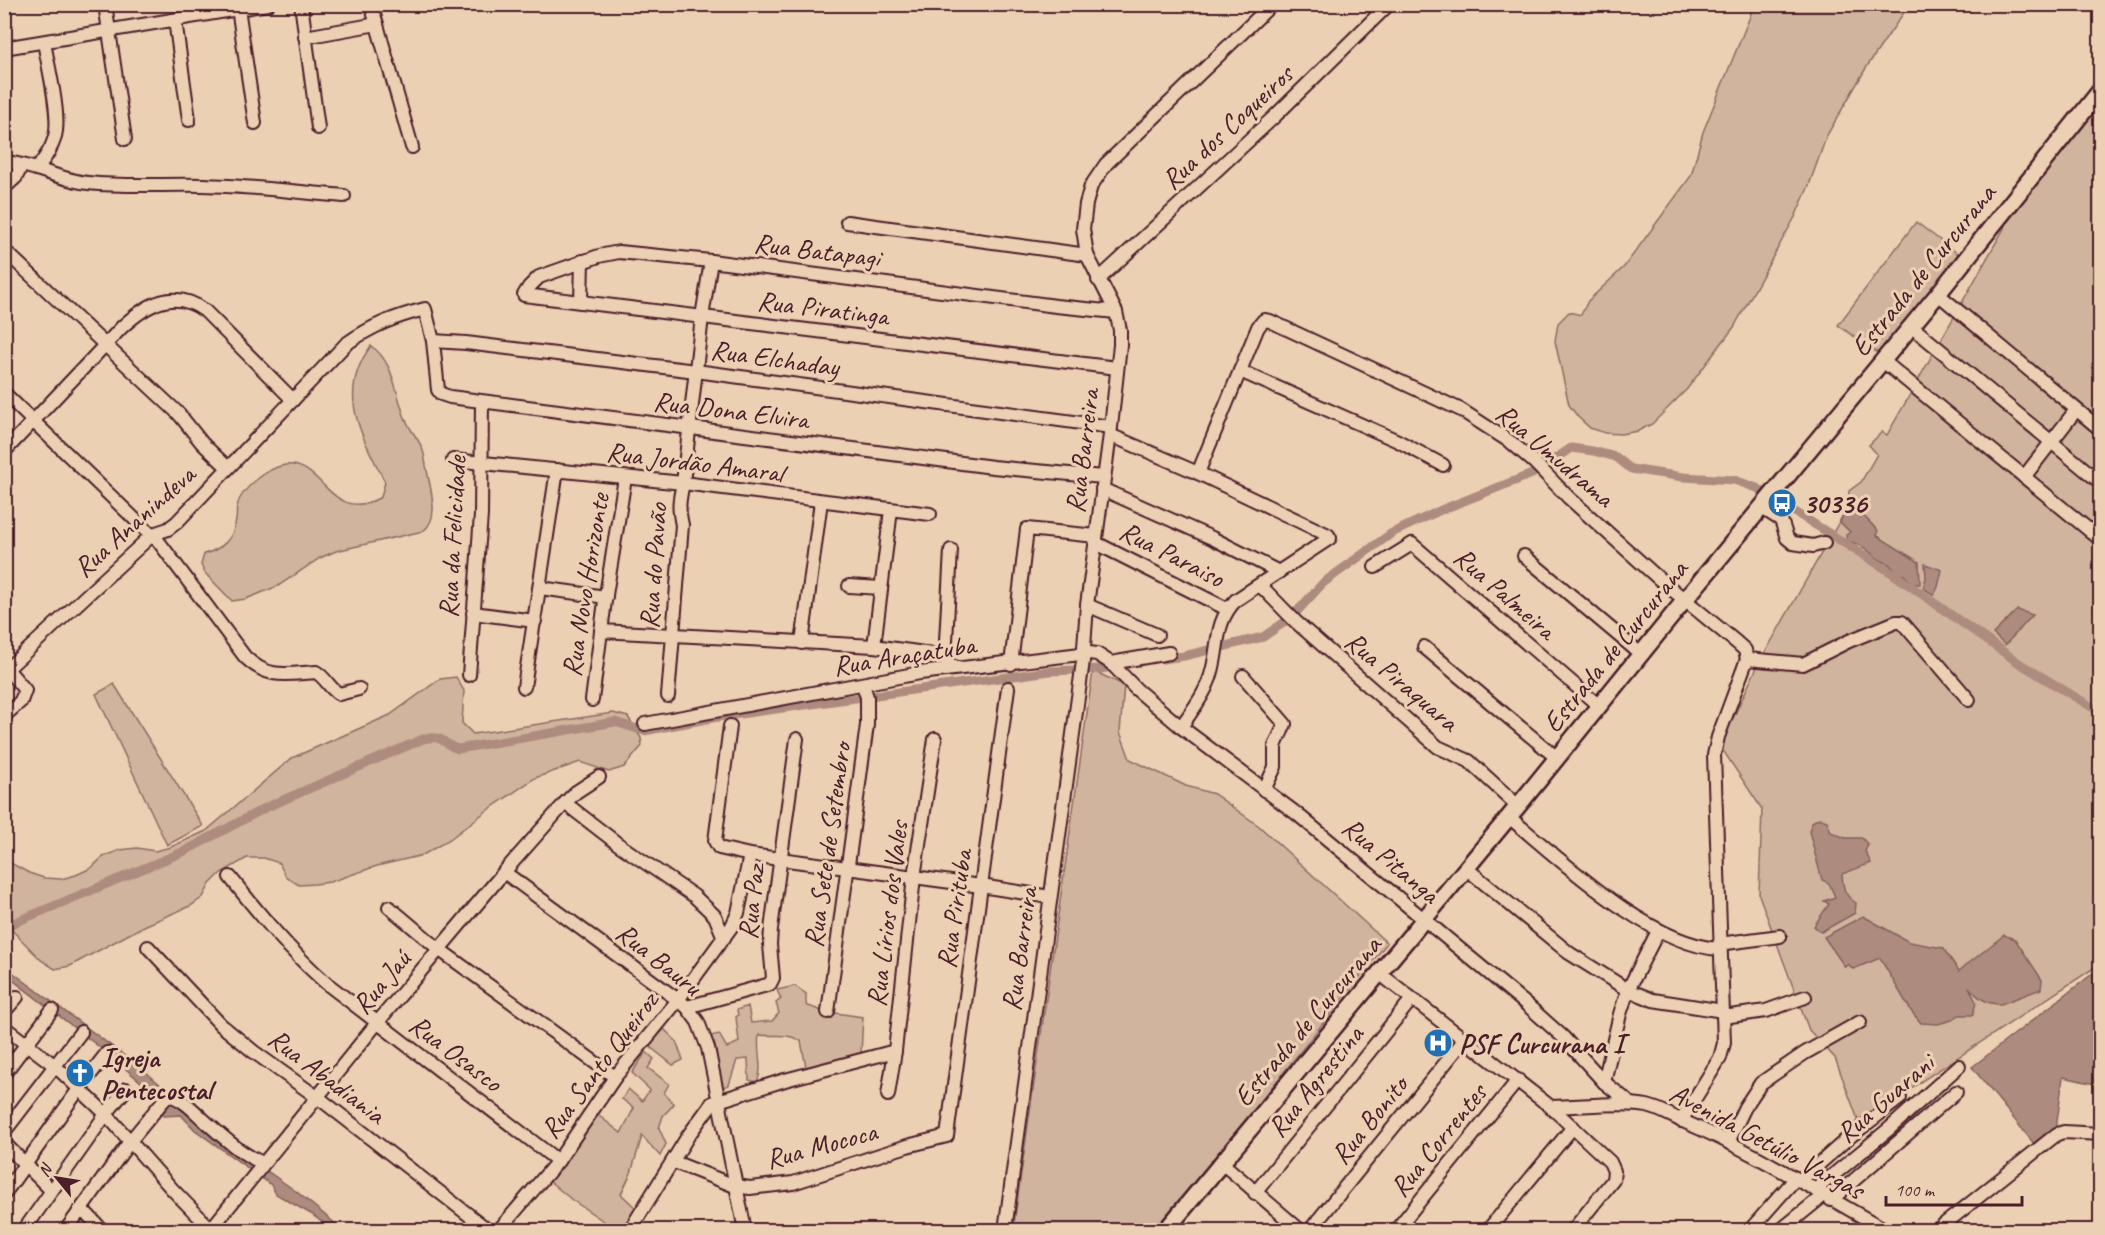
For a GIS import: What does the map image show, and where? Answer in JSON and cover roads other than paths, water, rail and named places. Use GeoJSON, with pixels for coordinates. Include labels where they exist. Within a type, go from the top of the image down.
{"type":"FeatureCollection","features":[{"type":"Feature","properties":{"kind":"main road","name":"Estrada de Curcurana"},"geometry":{"type":"LineString","coordinates":[[1166,1230],[1642,656],[1684,601],[1938,294],[2100,91]]}},
{"type":"Feature","properties":{"kind":"street"},"geometry":{"type":"LineString","coordinates":[[105,4],[125,139]]}},
{"type":"Feature","properties":{"kind":"street"},"geometry":{"type":"LineString","coordinates":[[4,48],[268,4]]}},
{"type":"Feature","properties":{"kind":"street"},"geometry":{"type":"LineString","coordinates":[[301,4],[318,128]]}},
{"type":"Feature","properties":{"kind":"street"},"geometry":{"type":"LineString","coordinates":[[371,4],[412,147]]}},
{"type":"Feature","properties":{"kind":"street","name":"Rua dos Coqueiros"},"geometry":{"type":"LineString","coordinates":[[1087,255],[1083,229],[1086,204],[1091,186],[1106,164],[1272,4]]}},
{"type":"Feature","properties":{"kind":"street","name":"Rua dos Coqueiros"},"geometry":{"type":"LineString","coordinates":[[1098,279],[1274,117],[1386,7]]}},
{"type":"Feature","properties":{"kind":"street"},"geometry":{"type":"LineString","coordinates":[[238,8],[255,123]]}},
{"type":"Feature","properties":{"kind":"street"},"geometry":{"type":"LineString","coordinates":[[175,20],[189,120]]}},
{"type":"Feature","properties":{"kind":"street"},"geometry":{"type":"LineString","coordinates":[[305,36],[377,24]]}},
{"type":"Feature","properties":{"kind":"street"},"geometry":{"type":"LineString","coordinates":[[37,169],[50,150],[56,131],[56,116],[44,42]]}},
{"type":"Feature","properties":{"kind":"street"},"geometry":{"type":"LineString","coordinates":[[4,162],[37,169],[64,179],[97,184],[204,185],[344,196]]}},
{"type":"Feature","properties":{"kind":"street"},"geometry":{"type":"LineString","coordinates":[[4,188],[16,177],[22,165]]}},
{"type":"Feature","properties":{"kind":"street"},"geometry":{"type":"LineString","coordinates":[[847,222],[1087,255]]}},
{"type":"Feature","properties":{"kind":"street"},"geometry":{"type":"LineString","coordinates":[[4,250],[179,414],[202,443],[227,467]]}},
{"type":"Feature","properties":{"kind":"street","name":"Rua Batapagi"},"geometry":{"type":"LineString","coordinates":[[524,295],[528,287],[539,277],[582,261],[620,252],[711,261],[1116,312]]}},
{"type":"Feature","properties":{"kind":"street","name":"Rua Barreira"},"geometry":{"type":"LineString","coordinates":[[1005,1230],[1081,674],[1087,605],[1117,368],[1120,330],[1116,312],[1087,255]]}},
{"type":"Feature","properties":{"kind":"street"},"geometry":{"type":"LineString","coordinates":[[581,302],[582,261]]}},
{"type":"Feature","properties":{"kind":"street","name":"Rua do Pavão"},"geometry":{"type":"LineString","coordinates":[[668,696],[682,525],[678,513],[711,261]]}},
{"type":"Feature","properties":{"kind":"street"},"geometry":{"type":"LineString","coordinates":[[1938,294],[2100,429]]}},
{"type":"Feature","properties":{"kind":"street","name":"Rua Piratinga"},"geometry":{"type":"LineString","coordinates":[[524,295],[1117,368]]}},
{"type":"Feature","properties":{"kind":"street"},"geometry":{"type":"LineString","coordinates":[[4,452],[35,422],[105,344],[141,310],[171,300],[195,303],[216,320],[293,400]]}},
{"type":"Feature","properties":{"kind":"street","name":"Rua Dona Elvira"},"geometry":{"type":"LineString","coordinates":[[425,309],[433,341],[436,383],[441,394],[482,402],[1103,483],[1279,572]]}},
{"type":"Feature","properties":{"kind":"street","name":"Rua Ananindeva"},"geometry":{"type":"LineString","coordinates":[[4,716],[21,701],[25,690],[6,668],[153,534],[168,529],[177,522],[334,356],[360,334],[394,317],[425,309]]}},
{"type":"Feature","properties":{"kind":"street","name":"Rua Umudrama"},"geometry":{"type":"LineString","coordinates":[[1240,370],[1258,327],[1264,320],[1270,321],[1461,410],[1486,425],[1535,463],[1568,497],[1684,601],[1745,650],[1747,659]]}},
{"type":"Feature","properties":{"kind":"street"},"geometry":{"type":"LineString","coordinates":[[1911,326],[2100,482]]}},
{"type":"Feature","properties":{"kind":"street","name":"Rua Elchaday"},"geometry":{"type":"LineString","coordinates":[[433,341],[696,371],[1110,431],[1328,535],[1330,538],[1279,572]]}},
{"type":"Feature","properties":{"kind":"street"},"geometry":{"type":"LineString","coordinates":[[1883,361],[2100,539]]}},
{"type":"Feature","properties":{"kind":"street"},"geometry":{"type":"LineString","coordinates":[[1198,473],[1240,370],[1398,441],[1443,465]]}},
{"type":"Feature","properties":{"kind":"street"},"geometry":{"type":"LineString","coordinates":[[4,393],[147,531],[153,534],[253,665],[270,674],[316,672],[331,689],[339,694],[359,689]]}},
{"type":"Feature","properties":{"kind":"street","name":"Rua da Felicidade"},"geometry":{"type":"LineString","coordinates":[[469,675],[481,515],[482,402]]}},
{"type":"Feature","properties":{"kind":"street"},"geometry":{"type":"LineString","coordinates":[[2024,477],[2076,410]]}},
{"type":"Feature","properties":{"kind":"street","name":"Rua Jordão Amaral"},"geometry":{"type":"LineString","coordinates":[[453,460],[683,483],[930,514]]}},
{"type":"Feature","properties":{"kind":"street"},"geometry":{"type":"LineString","coordinates":[[524,687],[557,470]]}},
{"type":"Feature","properties":{"kind":"street","name":"Rua Novo Horizonte"},"geometry":{"type":"LineString","coordinates":[[592,700],[626,478]]}},
{"type":"Feature","properties":{"kind":"street"},"geometry":{"type":"LineString","coordinates":[[802,643],[821,501]]}},
{"type":"Feature","properties":{"kind":"street"},"geometry":{"type":"LineString","coordinates":[[1764,506],[1781,520],[1787,538],[1792,543],[1813,546],[1824,543]]}},
{"type":"Feature","properties":{"kind":"street"},"geometry":{"type":"LineString","coordinates":[[874,646],[891,510]]}},
{"type":"Feature","properties":{"kind":"street"},"geometry":{"type":"LineString","coordinates":[[1011,664],[1026,529],[1096,539]]}},
{"type":"Feature","properties":{"kind":"street","name":"Rua Paraiso"},"geometry":{"type":"LineString","coordinates":[[1096,539],[1227,609]]}},
{"type":"Feature","properties":{"kind":"street","name":"Rua Palmeira"},"geometry":{"type":"LineString","coordinates":[[1375,567],[1412,544],[1599,706]]}},
{"type":"Feature","properties":{"kind":"street"},"geometry":{"type":"LineString","coordinates":[[945,659],[951,550]]}},
{"type":"Feature","properties":{"kind":"street"},"geometry":{"type":"LineString","coordinates":[[1524,556],[1642,656]]}},
{"type":"Feature","properties":{"kind":"street"},"geometry":{"type":"LineString","coordinates":[[1180,727],[1208,684],[1215,649],[1227,609],[1236,600],[1279,572]]}},
{"type":"Feature","properties":{"kind":"street","name":"Rua Piraquara"},"geometry":{"type":"LineString","coordinates":[[1260,585],[1296,622],[1438,747],[1469,761],[1514,811],[1594,887],[1658,931],[1706,949],[1779,936]]}},
{"type":"Feature","properties":{"kind":"street"},"geometry":{"type":"LineString","coordinates":[[849,586],[881,588]]}},
{"type":"Feature","properties":{"kind":"street"},"geometry":{"type":"LineString","coordinates":[[540,588],[606,597]]}},
{"type":"Feature","properties":{"kind":"street"},"geometry":{"type":"LineString","coordinates":[[1087,605],[1156,636]]}},
{"type":"Feature","properties":{"kind":"street"},"geometry":{"type":"LineString","coordinates":[[473,613],[535,621]]}},
{"type":"Feature","properties":{"kind":"street"},"geometry":{"type":"LineString","coordinates":[[1681,1121],[1723,1051],[1714,755],[1718,737],[1747,659],[1803,664],[1849,641],[1896,622],[1902,622],[1969,700]]}},
{"type":"Feature","properties":{"kind":"street"},"geometry":{"type":"LineString","coordinates":[[601,631],[874,646],[932,654],[945,659],[959,669]]}},
{"type":"Feature","properties":{"kind":"street"},"geometry":{"type":"LineString","coordinates":[[1424,646],[1557,758]]}},
{"type":"Feature","properties":{"kind":"street","name":"Rua Araçatuba"},"geometry":{"type":"LineString","coordinates":[[645,724],[920,673],[1083,658],[1097,654],[1111,663],[1169,653]]}},
{"type":"Feature","properties":{"kind":"street","name":"Rua Pitanga"},"geometry":{"type":"LineString","coordinates":[[1111,663],[1136,689],[1180,727],[1297,814],[1424,919],[1563,1037],[1604,1082],[1631,1104]]}},
{"type":"Feature","properties":{"kind":"street"},"geometry":{"type":"LineString","coordinates":[[1243,676],[1285,724],[1275,746],[1275,767],[1264,790]]}},
{"type":"Feature","properties":{"kind":"street","name":"Rua Sete de Setembro"},"geometry":{"type":"LineString","coordinates":[[828,1012],[867,725],[867,697],[863,685]]}},
{"type":"Feature","properties":{"kind":"street","name":"Rua Pirituba"},"geometry":{"type":"LineString","coordinates":[[947,1136],[1008,688]]}},
{"type":"Feature","properties":{"kind":"street"},"geometry":{"type":"LineString","coordinates":[[730,726],[715,841],[719,848],[750,855],[1050,897]]}},
{"type":"Feature","properties":{"kind":"street","name":"Rua Paz"},"geometry":{"type":"LineString","coordinates":[[682,1003],[770,984],[773,974],[770,945],[797,739]]}},
{"type":"Feature","properties":{"kind":"street","name":"Rua Lírios dos Vales"},"geometry":{"type":"LineString","coordinates":[[888,1095],[914,878],[935,739]]}},
{"type":"Feature","properties":{"kind":"street","name":"Rua Jaú"},"geometry":{"type":"LineString","coordinates":[[212,1230],[316,1097],[504,872],[576,792],[599,777]]}},
{"type":"Feature","properties":{"kind":"street"},"geometry":{"type":"LineString","coordinates":[[565,803],[618,844],[694,896],[715,916],[724,938]]}},
{"type":"Feature","properties":{"kind":"street","name":"Rua Santo Queiroz"},"geometry":{"type":"LineString","coordinates":[[499,1230],[558,1161],[615,1077],[682,1003],[738,913],[750,855]]}},
{"type":"Feature","properties":{"kind":"street"},"geometry":{"type":"LineString","coordinates":[[1466,868],[1569,953],[1628,990],[1653,1000],[1723,1014],[1766,1011],[1805,997]]}},
{"type":"Feature","properties":{"kind":"street","name":"Rua Bauru"},"geometry":{"type":"LineString","coordinates":[[504,872],[682,1003],[698,1022],[704,1036],[719,1100],[745,1230]]}},
{"type":"Feature","properties":{"kind":"street","name":"Rua Osasco"},"geometry":{"type":"LineString","coordinates":[[230,877],[297,957],[326,983],[558,1161]]}},
{"type":"Feature","properties":{"kind":"street"},"geometry":{"type":"LineString","coordinates":[[389,907],[440,950],[615,1077]]}},
{"type":"Feature","properties":{"kind":"street"},"geometry":{"type":"LineString","coordinates":[[1604,1082],[1628,990],[1658,931]]}},
{"type":"Feature","properties":{"kind":"street","name":"Rua Abadiania"},"geometry":{"type":"LineString","coordinates":[[148,947],[221,1025],[488,1230]]}},
{"type":"Feature","properties":{"kind":"street"},"geometry":{"type":"LineString","coordinates":[[1379,973],[1518,1080],[1551,1107],[1610,1162],[1614,1171],[1613,1180],[1573,1230]]}},
{"type":"Feature","properties":{"kind":"street"},"geometry":{"type":"LineString","coordinates":[[4,1012],[16,997]]}},
{"type":"Feature","properties":{"kind":"street","name":"Rua Agrestina"},"geometry":{"type":"LineString","coordinates":[[1256,1193],[1412,999]]}},
{"type":"Feature","properties":{"kind":"street"},"geometry":{"type":"LineString","coordinates":[[4,1074],[52,1010]]}},
{"type":"Feature","properties":{"kind":"street"},"geometry":{"type":"LineString","coordinates":[[1728,1142],[1745,1107],[1761,1083],[1805,1053],[1860,1022]]}},
{"type":"Feature","properties":{"kind":"street"},"geometry":{"type":"LineString","coordinates":[[4,1027],[54,1065],[106,1114],[131,1140],[165,1182],[212,1230]]}},
{"type":"Feature","properties":{"kind":"street"},"geometry":{"type":"LineString","coordinates":[[4,1132],[81,1032]]}},
{"type":"Feature","properties":{"kind":"street","name":"Rua Bonito"},"geometry":{"type":"LineString","coordinates":[[1310,1230],[1465,1039]]}},
{"type":"Feature","properties":{"kind":"street"},"geometry":{"type":"LineString","coordinates":[[630,1230],[712,1103],[895,1051]]}},
{"type":"Feature","properties":{"kind":"street"},"geometry":{"type":"LineString","coordinates":[[4,1194],[79,1089],[108,1053]]}},
{"type":"Feature","properties":{"kind":"street","name":"Rua Guarani"},"geometry":{"type":"LineString","coordinates":[[1823,1195],[1889,1129],[1959,1066]]}},
{"type":"Feature","properties":{"kind":"street","name":"Rua Correntes"},"geometry":{"type":"LineString","coordinates":[[1396,1230],[1518,1080]]}},
{"type":"Feature","properties":{"kind":"street"},"geometry":{"type":"LineString","coordinates":[[24,1230],[126,1089]]}},
{"type":"Feature","properties":{"kind":"street"},"geometry":{"type":"LineString","coordinates":[[1781,1230],[1956,1092]]}},
{"type":"Feature","properties":{"kind":"street"},"geometry":{"type":"LineString","coordinates":[[66,1230],[131,1140],[166,1098],[185,1103],[219,1134],[262,1165]]}},
{"type":"Feature","properties":{"kind":"street","name":"Rua Guarani"},"geometry":{"type":"LineString","coordinates":[[1750,1230],[1799,1179],[1900,1098]]}},
{"type":"Feature","properties":{"kind":"street","name":"Avenida Getúlio Vargas"},"geometry":{"type":"LineString","coordinates":[[1551,1107],[1631,1104],[1658,1109],[1799,1179],[1886,1230]]}},
{"type":"Feature","properties":{"kind":"street"},"geometry":{"type":"LineString","coordinates":[[1488,1230],[1573,1127]]}},
{"type":"Feature","properties":{"kind":"street"},"geometry":{"type":"LineString","coordinates":[[1937,1230],[2057,1134],[2064,1132],[2100,1134]]}},
{"type":"Feature","properties":{"kind":"street","name":"Rua Mococa"},"geometry":{"type":"LineString","coordinates":[[674,1162],[735,1186],[750,1188],[793,1183],[907,1146],[947,1136]]}},
{"type":"Feature","properties":{"kind":"street"},"geometry":{"type":"LineString","coordinates":[[4,1143],[51,1190]]}},
{"type":"Feature","properties":{"kind":"street"},"geometry":{"type":"LineString","coordinates":[[1222,1164],[1300,1230]]}},
{"type":"Feature","properties":{"kind":"street"},"geometry":{"type":"LineString","coordinates":[[79,1211],[88,1215],[102,1230]]}},
{"type":"Feature","properties":{"kind":"waterway"},"geometry":{"type":"LineString","coordinates":[[1163,659],[1263,637],[1292,617],[1323,583],[1392,533],[1441,510],[1532,474],[1571,448],[1616,457],[1631,469],[1683,477],[1734,480],[1757,488],[1892,573],[2019,663],[2100,712]]}},
{"type":"Feature","properties":{"kind":"waterway"},"geometry":{"type":"LineString","coordinates":[[4,927],[185,851],[267,807],[423,739],[439,739],[458,749],[615,722],[644,731],[712,718],[1050,671],[1119,666]]}},
{"type":"Feature","properties":{"kind":"place","name":"30336"},"geometry":{"type":"Point","coordinates":[1782,503]}},
{"type":"Feature","properties":{"kind":"place","name":"PSF Curcurana I"},"geometry":{"type":"Point","coordinates":[1438,1043]}},
{"type":"Feature","properties":{"kind":"place","name":"Igreja Pentecostal"},"geometry":{"type":"Point","coordinates":[80,1073]}}]}
